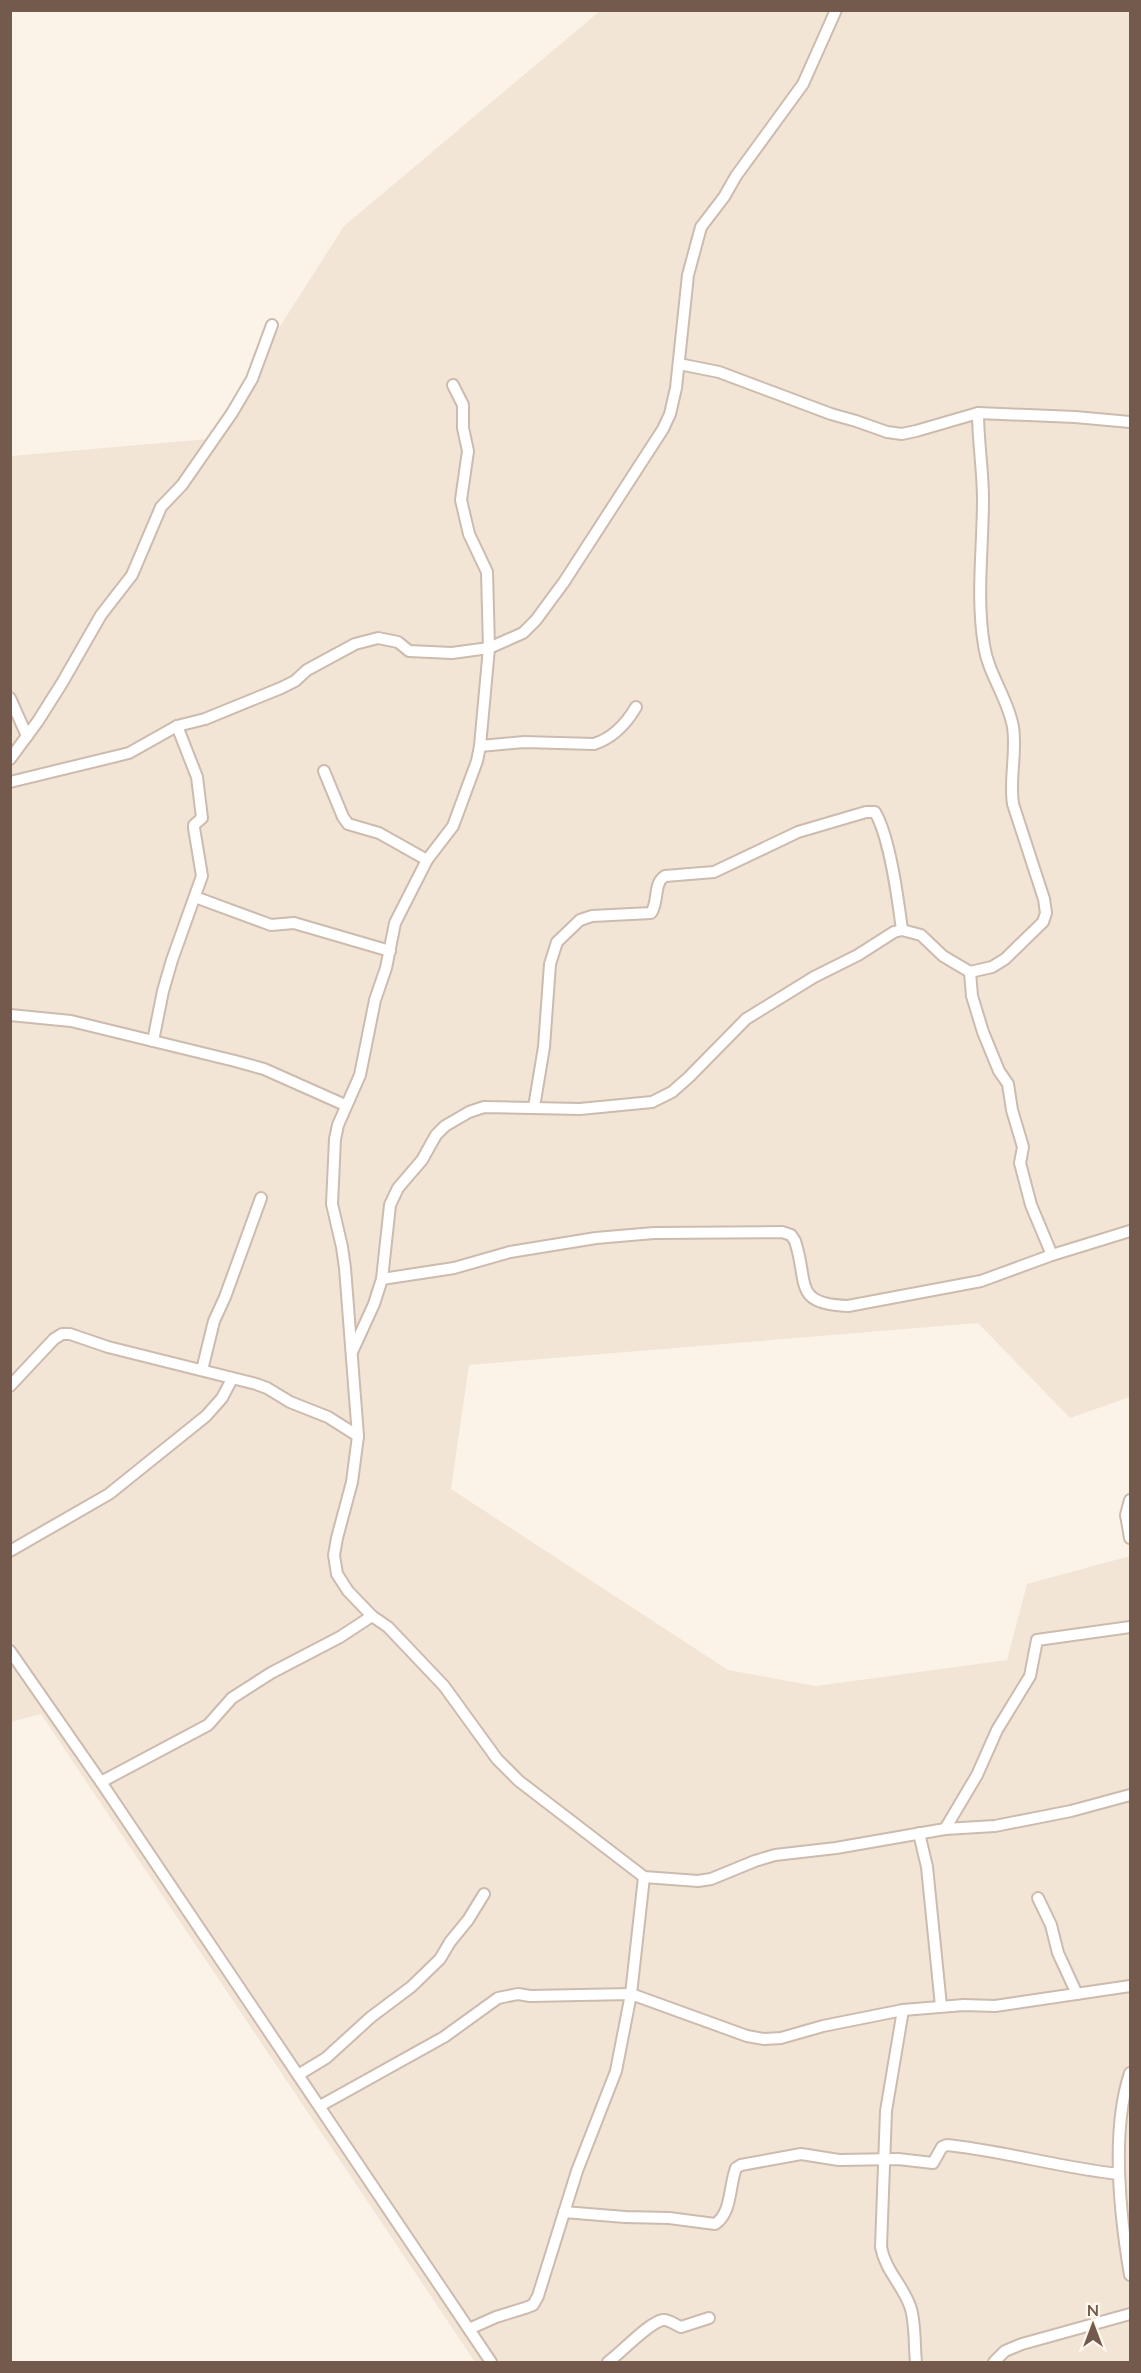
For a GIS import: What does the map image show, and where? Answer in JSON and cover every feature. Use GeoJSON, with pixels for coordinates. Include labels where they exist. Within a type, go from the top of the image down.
{"type":"FeatureCollection","features":[{"type":"Feature","properties":{"kind":"street"},"geometry":{"type":"LineString","coordinates":[[10,782],[129,753],[177,726],[205,719],[281,688],[295,681],[307,670],[355,644],[378,638],[398,642],[409,651],[452,653],[489,648],[523,633],[536,620],[564,582],[663,429],[670,414],[679,364],[688,275],[701,227],[803,84],[836,10]]}},
{"type":"Feature","properties":{"kind":"street"},"geometry":{"type":"LineString","coordinates":[[10,759],[62,683],[101,615],[132,575],[161,507],[182,485],[232,413],[252,379],[272,325]]}},
{"type":"Feature","properties":{"kind":"street"},"geometry":{"type":"LineString","coordinates":[[679,364],[719,372],[831,414],[887,432],[902,434],[978,413],[1064,416],[1131,422]]}},
{"type":"Feature","properties":{"kind":"street"},"geometry":{"type":"LineString","coordinates":[[453,385],[463,405],[463,428],[468,451],[461,500],[469,534],[487,572],[489,648],[480,746],[477,761],[453,826],[427,860],[395,923],[390,951],[375,1000],[360,1075],[345,1105],[335,1139],[332,1204],[342,1247],[358,1436],[352,1482],[334,1556],[338,1574],[348,1591],[372,1616],[388,1627],[444,1686],[497,1759],[519,1781],[645,1877],[711,1880],[775,1855],[836,1848],[945,1829],[1004,1824],[1131,1796]]}},
{"type":"Feature","properties":{"kind":"street"},"geometry":{"type":"LineString","coordinates":[[352,1352],[374,1304],[382,1279],[385,1234],[390,1206],[398,1188],[422,1160],[436,1135],[445,1126],[469,1112],[484,1107],[580,1109],[652,1102],[672,1092],[746,1019],[814,977],[858,955],[894,933],[902,930],[921,935],[944,956],[970,972],[992,967],[1005,959],[1043,922],[1046,912],[1044,899],[1011,792],[1013,728],[984,644],[981,573],[983,500],[978,413]]}},
{"type":"Feature","properties":{"kind":"street"},"geometry":{"type":"LineString","coordinates":[[10,698],[27,736]]}},
{"type":"Feature","properties":{"kind":"street"},"geometry":{"type":"LineString","coordinates":[[480,746],[524,742],[594,744],[604,741],[613,734],[629,718],[636,707]]}},
{"type":"Feature","properties":{"kind":"street"},"geometry":{"type":"LineString","coordinates":[[153,1041],[163,991],[203,870],[194,828],[194,825],[202,818],[199,790],[194,766],[177,726]]}},
{"type":"Feature","properties":{"kind":"street"},"geometry":{"type":"LineString","coordinates":[[324,771],[348,824],[379,833],[427,860]]}},
{"type":"Feature","properties":{"kind":"street"},"geometry":{"type":"LineString","coordinates":[[534,1107],[544,1047],[550,963],[557,942],[580,920],[592,916],[651,913],[654,909],[660,878],[714,872],[798,832],[866,812],[875,812],[884,835],[897,891],[902,930]]}},
{"type":"Feature","properties":{"kind":"street"},"geometry":{"type":"LineString","coordinates":[[195,897],[271,926],[294,923],[390,951]]}},
{"type":"Feature","properties":{"kind":"street"},"geometry":{"type":"LineString","coordinates":[[970,972],[972,996],[983,1032],[999,1071],[1008,1084],[1012,1110],[1023,1147],[1020,1163],[1031,1204],[1052,1255]]}},
{"type":"Feature","properties":{"kind":"street"},"geometry":{"type":"LineString","coordinates":[[10,1015],[71,1021],[264,1069],[345,1105]]}},
{"type":"Feature","properties":{"kind":"street"},"geometry":{"type":"LineString","coordinates":[[202,1370],[214,1321],[261,1198]]}},
{"type":"Feature","properties":{"kind":"street"},"geometry":{"type":"LineString","coordinates":[[382,1279],[454,1268],[510,1252],[596,1238],[654,1233],[782,1232],[790,1235],[795,1241],[807,1293],[815,1301],[829,1305],[848,1306],[981,1281],[1052,1255],[1131,1231]]}},
{"type":"Feature","properties":{"kind":"street"},"geometry":{"type":"LineString","coordinates":[[10,1386],[54,1338],[62,1334],[70,1334],[108,1347],[267,1388],[291,1402],[328,1417],[358,1436]]}},
{"type":"Feature","properties":{"kind":"street"},"geometry":{"type":"LineString","coordinates":[[10,1551],[80,1513],[109,1494],[206,1416],[222,1398],[232,1379]]}},
{"type":"Feature","properties":{"kind":"street"},"geometry":{"type":"LineString","coordinates":[[1131,1500],[1126,1515],[1131,1538]]}},
{"type":"Feature","properties":{"kind":"street"},"geometry":{"type":"LineString","coordinates":[[101,1782],[208,1725],[238,1694],[271,1673],[340,1637],[372,1616]]}},
{"type":"Feature","properties":{"kind":"street"},"geometry":{"type":"LineString","coordinates":[[945,1829],[977,1775],[997,1730],[1030,1676],[1037,1640],[1131,1627]]}},
{"type":"Feature","properties":{"kind":"street"},"geometry":{"type":"LineString","coordinates":[[10,1651],[101,1782],[491,2362]]}},
{"type":"Feature","properties":{"kind":"street"},"geometry":{"type":"LineString","coordinates":[[920,1833],[927,1867],[941,2006]]}},
{"type":"Feature","properties":{"kind":"street"},"geometry":{"type":"LineString","coordinates":[[469,2329],[533,2304],[538,2296],[577,2171],[616,2072],[631,1994],[645,1877]]}},
{"type":"Feature","properties":{"kind":"street"},"geometry":{"type":"LineString","coordinates":[[298,2074],[326,2058],[371,2017],[411,1987],[440,1959],[468,1920],[483,1894]]}},
{"type":"Feature","properties":{"kind":"street"},"geometry":{"type":"LineString","coordinates":[[1038,1898],[1051,1925],[1058,1953],[1077,1995]]}},
{"type":"Feature","properties":{"kind":"street"},"geometry":{"type":"LineString","coordinates":[[320,2106],[444,2037],[498,1998],[508,1994],[538,1996],[631,1994],[747,2036],[764,2039],[781,2038],[823,2026],[903,2010],[941,2006],[996,2006],[1131,1986]]}},
{"type":"Feature","properties":{"kind":"street"},"geometry":{"type":"LineString","coordinates":[[903,2010],[889,2086],[884,2161],[882,2253],[889,2271],[904,2293],[910,2307],[916,2362]]}},
{"type":"Feature","properties":{"kind":"street"},"geometry":{"type":"LineString","coordinates":[[1131,2073],[1125,2091],[1119,2174],[1123,2226],[1131,2275]]}},
{"type":"Feature","properties":{"kind":"street"},"geometry":{"type":"LineString","coordinates":[[564,2212],[669,2218],[715,2224],[722,2220],[726,2210],[736,2168],[741,2164],[792,2155],[839,2160],[898,2159],[933,2163],[936,2162],[942,2147],[947,2145],[999,2151],[1062,2166],[1119,2174]]}},
{"type":"Feature","properties":{"kind":"street"},"geometry":{"type":"LineString","coordinates":[[994,2362],[1005,2351],[1022,2344],[1131,2314]]}},
{"type":"Feature","properties":{"kind":"street"},"geometry":{"type":"LineString","coordinates":[[609,2362],[651,2325],[660,2320],[670,2321],[681,2327],[709,2318]]}},
{"type":"Feature","properties":{"kind":"shaded area"},"geometry":{"type":"Polygon","coordinates":[[[600,11],[1130,11],[1130,1397],[1070,1418],[978,1323],[469,1365],[451,1489],[728,1670],[816,1686],[1007,1660],[1027,1584],[1130,1556],[1130,2362],[475,2362],[41,1714],[11,1722],[11,456],[208,439],[344,226],[600,11]]]}}]}
